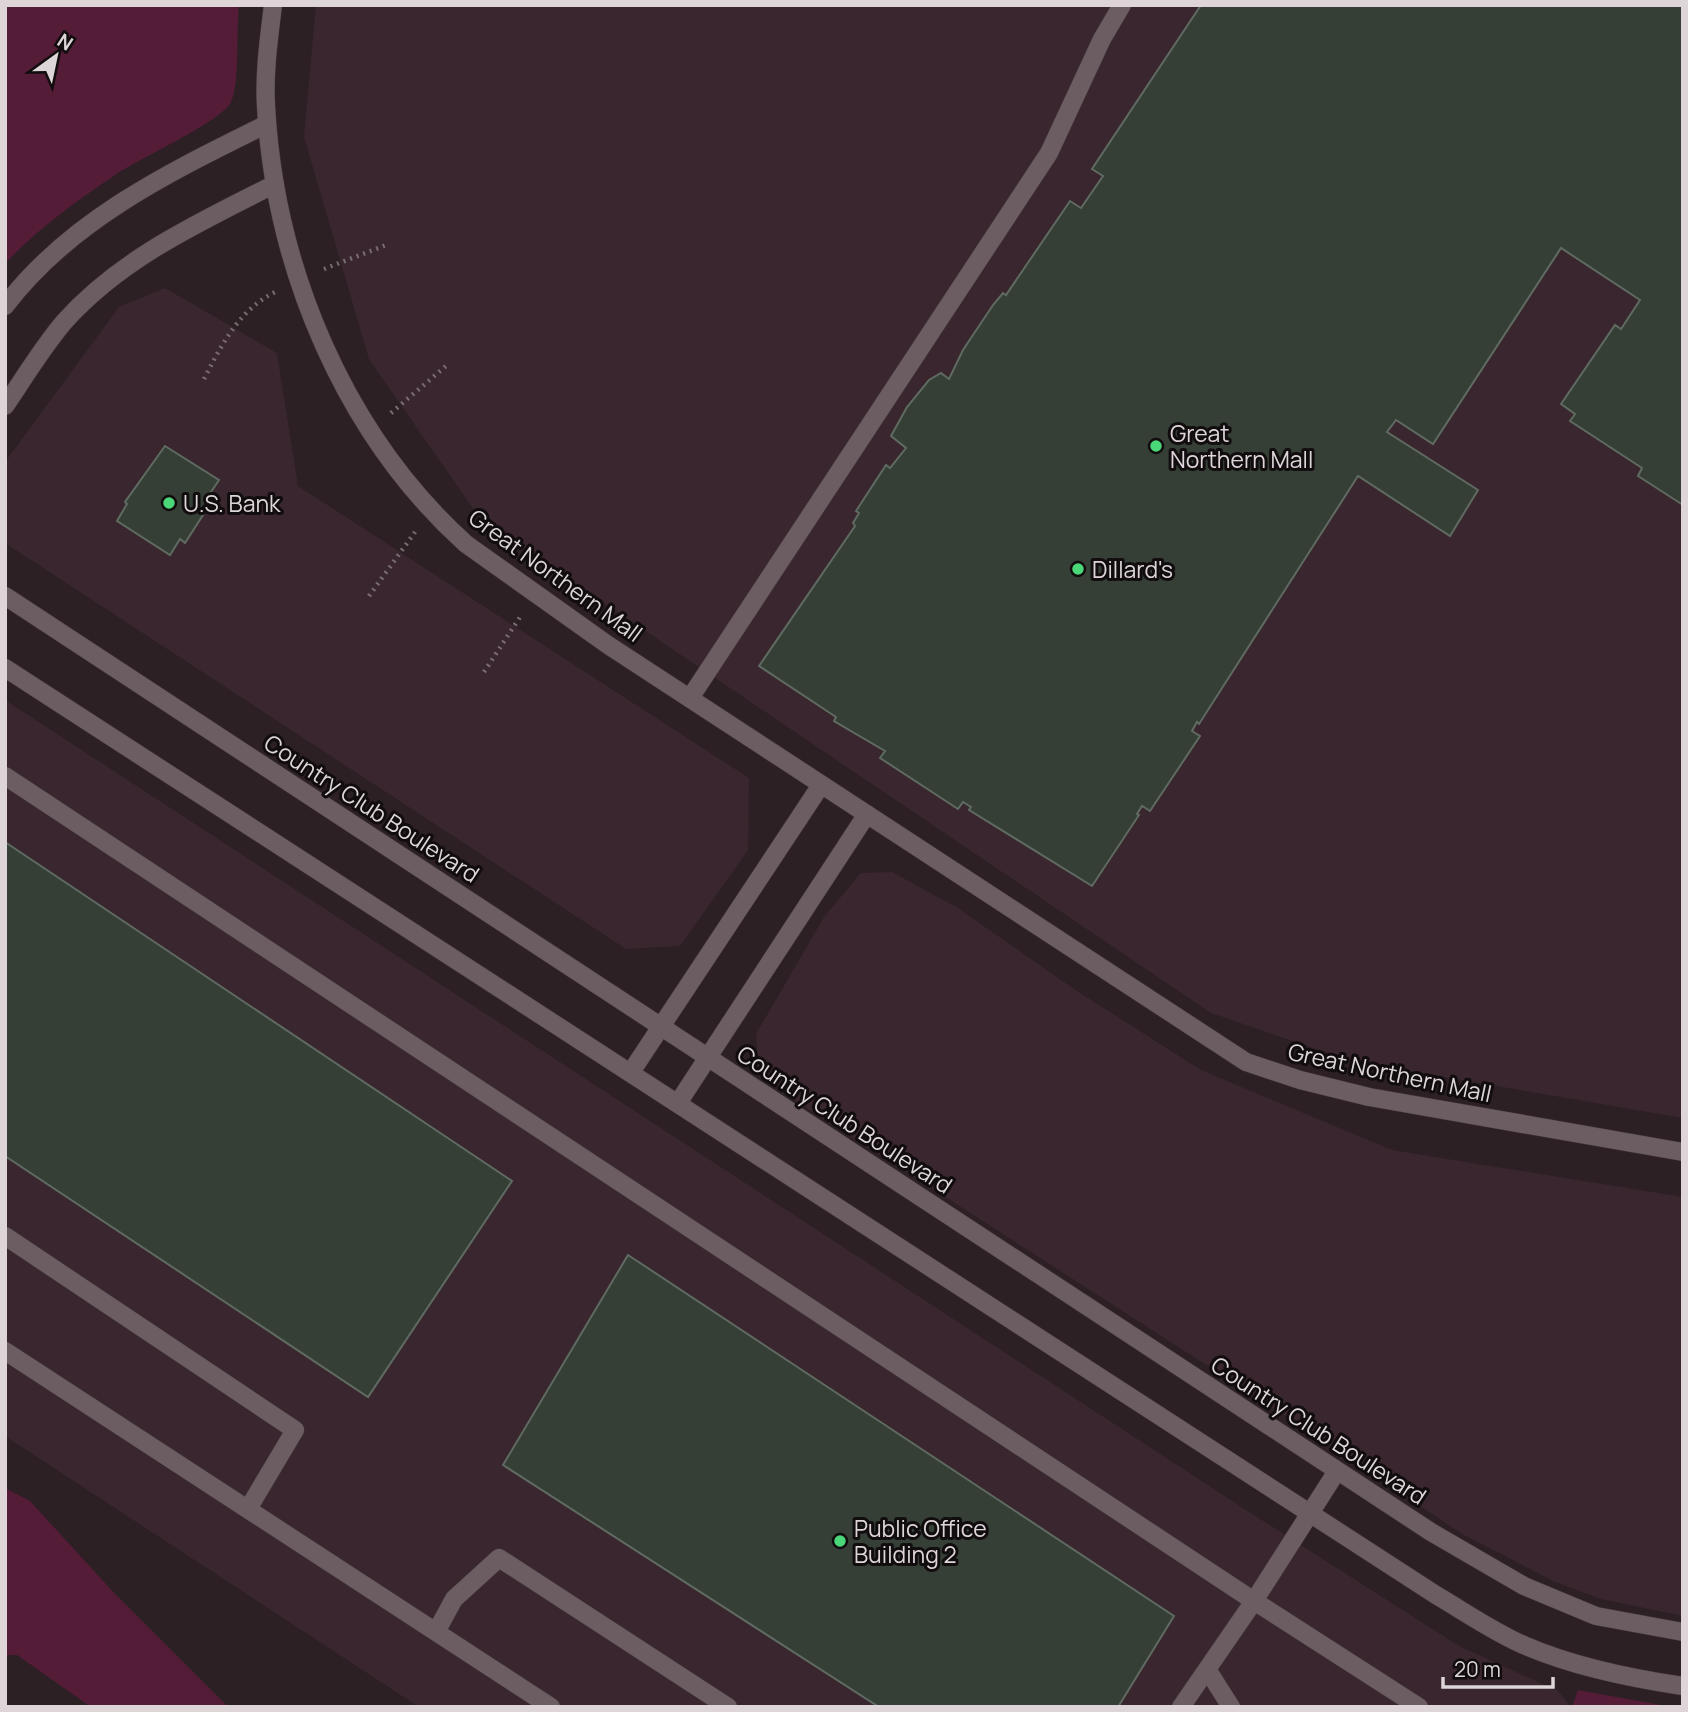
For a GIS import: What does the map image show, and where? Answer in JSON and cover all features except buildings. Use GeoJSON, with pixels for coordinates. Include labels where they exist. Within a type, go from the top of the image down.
{"type":"FeatureCollection","features":[{"type":"Feature","properties":{"kind":"street","name":"Great Northern Mall"},"geometry":{"type":"LineString","coordinates":[[274,5],[266,73],[267,124],[275,184],[293,263],[321,341],[371,429],[431,508],[466,544],[534,596],[1199,1034],[1253,1065],[1369,1097],[1683,1152]]}},
{"type":"Feature","properties":{"kind":"street"},"geometry":{"type":"LineString","coordinates":[[690,698],[1044,161],[1058,138],[1102,39],[1122,5]]}},
{"type":"Feature","properties":{"kind":"street"},"geometry":{"type":"LineString","coordinates":[[5,306],[43,264],[111,209],[171,171],[267,124]]}},
{"type":"Feature","properties":{"kind":"street"},"geometry":{"type":"LineString","coordinates":[[5,406],[53,336],[100,288],[173,236],[275,184]]}},
{"type":"Feature","properties":{"kind":"street","name":"Country Club Boulevard"},"geometry":{"type":"LineString","coordinates":[[5,596],[1431,1532],[1524,1586],[1596,1616],[1683,1632]]}},
{"type":"Feature","properties":{"kind":"street"},"geometry":{"type":"LineString","coordinates":[[5,668],[1436,1595],[1525,1646],[1612,1673],[1683,1686]]}},
{"type":"Feature","properties":{"kind":"street"},"geometry":{"type":"LineString","coordinates":[[5,776],[1254,1601],[1419,1707]]}},
{"type":"Feature","properties":{"kind":"street"},"geometry":{"type":"LineString","coordinates":[[631,1072],[821,785]]}},
{"type":"Feature","properties":{"kind":"street"},"geometry":{"type":"LineString","coordinates":[[678,1103],[867,814]]}},
{"type":"Feature","properties":{"kind":"street"},"geometry":{"type":"LineString","coordinates":[[5,1236],[295,1430],[248,1509]]}},
{"type":"Feature","properties":{"kind":"street"},"geometry":{"type":"LineString","coordinates":[[5,1351],[551,1707]]}},
{"type":"Feature","properties":{"kind":"street"},"geometry":{"type":"LineString","coordinates":[[1181,1707],[1254,1601],[1337,1471]]}},
{"type":"Feature","properties":{"kind":"street"},"geometry":{"type":"LineString","coordinates":[[436,1632],[454,1599],[499,1558],[728,1707]]}},
{"type":"Feature","properties":{"kind":"street"},"geometry":{"type":"LineString","coordinates":[[1207,1669],[1231,1707]]}},
{"type":"Feature","properties":{"kind":"path"},"geometry":{"type":"LineString","coordinates":[[371,429],[446,366]]}},
{"type":"Feature","properties":{"kind":"path"},"geometry":{"type":"LineString","coordinates":[[369,596],[431,508]]}},
{"type":"Feature","properties":{"kind":"path"},"geometry":{"type":"LineString","coordinates":[[484,672],[534,596]]}},
{"type":"Feature","properties":{"kind":"shaded area"},"geometry":{"type":"Polygon","coordinates":[[[5,5],[239,5],[236,82],[231,102],[225,110],[88,193],[45,227],[5,264],[5,5]]]}},
{"type":"Feature","properties":{"kind":"shaded area"},"geometry":{"type":"Polygon","coordinates":[[[316,5],[1683,5],[1683,1118],[1351,1061],[1211,1013],[481,520],[369,359],[304,137],[316,5]]]}},
{"type":"Feature","properties":{"kind":"shaded area"},"geometry":{"type":"Polygon","coordinates":[[[165,288],[277,353],[298,486],[749,778],[748,850],[680,946],[626,949],[5,543],[5,462],[119,307],[165,288]]]}},
{"type":"Feature","properties":{"kind":"shaded area"},"geometry":{"type":"Polygon","coordinates":[[[5,700],[1243,1508],[1459,1646],[1558,1691],[1571,1707],[419,1707],[5,1436],[5,700]]]}},
{"type":"Feature","properties":{"kind":"shaded area"},"geometry":{"type":"Polygon","coordinates":[[[892,872],[958,908],[1074,989],[1201,1070],[1392,1150],[1683,1197],[1683,1616],[1601,1599],[1555,1582],[1462,1534],[1301,1426],[793,1099],[758,1069],[756,1034],[824,917],[861,873],[892,872]]]}},
{"type":"Feature","properties":{"kind":"shaded area"},"geometry":{"type":"Polygon","coordinates":[[[5,1488],[30,1501],[115,1594],[228,1707],[91,1707],[17,1655],[5,1655],[5,1488]]]}},
{"type":"Feature","properties":{"kind":"shaded area"},"geometry":{"type":"Polygon","coordinates":[[[1578,1690],[1672,1707],[1572,1707],[1578,1690]]]}},
{"type":"Feature","properties":{"kind":"place","name":"Great Northern Mall"},"geometry":{"type":"Point","coordinates":[1156,446]}},
{"type":"Feature","properties":{"kind":"place","name":"U.S. Bank"},"geometry":{"type":"Point","coordinates":[169,503]}},
{"type":"Feature","properties":{"kind":"place","name":"Dillard's"},"geometry":{"type":"Point","coordinates":[1078,569]}},
{"type":"Feature","properties":{"kind":"place","name":"Public Office Building 2"},"geometry":{"type":"Point","coordinates":[840,1541]}}]}
